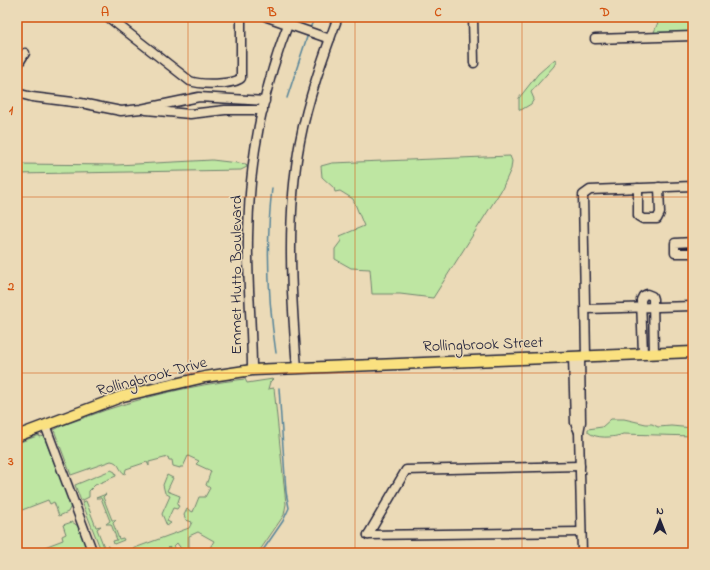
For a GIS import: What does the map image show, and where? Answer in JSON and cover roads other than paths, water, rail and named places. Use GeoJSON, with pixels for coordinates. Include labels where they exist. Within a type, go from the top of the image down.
{"type":"FeatureCollection","features":[{"type":"Feature","properties":{"kind":"main road","name":"Rollingbrook Street"},"geometry":{"type":"LineString","coordinates":[[275,369],[693,352]]}},
{"type":"Feature","properties":{"kind":"main road","name":"Rollingbrook Drive"},"geometry":{"type":"LineString","coordinates":[[17,436],[123,396],[205,377],[252,370],[275,369]]}},
{"type":"Feature","properties":{"kind":"street"},"geometry":{"type":"LineString","coordinates":[[108,17],[194,83],[221,83],[239,80],[241,78],[241,17]]}},
{"type":"Feature","properties":{"kind":"street"},"geometry":{"type":"LineString","coordinates":[[267,17],[290,20],[301,28],[330,39]]}},
{"type":"Feature","properties":{"kind":"street"},"geometry":{"type":"LineString","coordinates":[[297,368],[291,274],[293,204],[300,141],[315,86],[338,17]]}},
{"type":"Feature","properties":{"kind":"street"},"geometry":{"type":"LineString","coordinates":[[473,17],[474,63]]}},
{"type":"Feature","properties":{"kind":"street","name":"Emmet Hutto Boulevard"},"geometry":{"type":"LineString","coordinates":[[252,370],[248,253],[249,212],[254,152],[265,101],[290,20]]}},
{"type":"Feature","properties":{"kind":"street"},"geometry":{"type":"LineString","coordinates":[[595,39],[693,36]]}},
{"type":"Feature","properties":{"kind":"street"},"geometry":{"type":"LineString","coordinates":[[17,66],[25,53]]}},
{"type":"Feature","properties":{"kind":"street"},"geometry":{"type":"LineString","coordinates":[[17,93],[32,97],[82,103],[109,110],[121,111],[141,109],[199,97],[265,101]]}},
{"type":"Feature","properties":{"kind":"street"},"geometry":{"type":"LineString","coordinates":[[141,109],[185,114],[225,110],[263,110]]}},
{"type":"Feature","properties":{"kind":"street"},"geometry":{"type":"LineString","coordinates":[[582,553],[579,432],[581,422],[580,356],[586,309],[583,195],[590,190],[693,186]]}},
{"type":"Feature","properties":{"kind":"street"},"geometry":{"type":"LineString","coordinates":[[638,188],[638,216],[644,219],[657,219],[660,213],[659,187]]}},
{"type":"Feature","properties":{"kind":"street"},"geometry":{"type":"LineString","coordinates":[[693,242],[675,242],[675,254],[693,253]]}},
{"type":"Feature","properties":{"kind":"street"},"geometry":{"type":"LineString","coordinates":[[643,354],[641,300],[643,296],[647,294],[652,296],[654,353]]}},
{"type":"Feature","properties":{"kind":"street"},"geometry":{"type":"LineString","coordinates":[[586,309],[693,306]]}},
{"type":"Feature","properties":{"kind":"street"},"geometry":{"type":"LineString","coordinates":[[45,425],[93,553]]}},
{"type":"Feature","properties":{"kind":"street"},"geometry":{"type":"LineString","coordinates":[[580,466],[406,470],[368,535],[581,532]]}},
{"type":"Feature","properties":{"kind":"waterway"},"geometry":{"type":"LineString","coordinates":[[310,28],[315,17]]}},
{"type":"Feature","properties":{"kind":"waterway"},"geometry":{"type":"LineString","coordinates":[[287,98],[308,34]]}},
{"type":"Feature","properties":{"kind":"waterway"},"geometry":{"type":"LineString","coordinates":[[272,188],[269,229],[269,271],[271,312],[276,353]]}},
{"type":"Feature","properties":{"kind":"waterway"},"geometry":{"type":"LineString","coordinates":[[261,553],[283,521],[289,508],[286,492],[279,388]]}}]}
